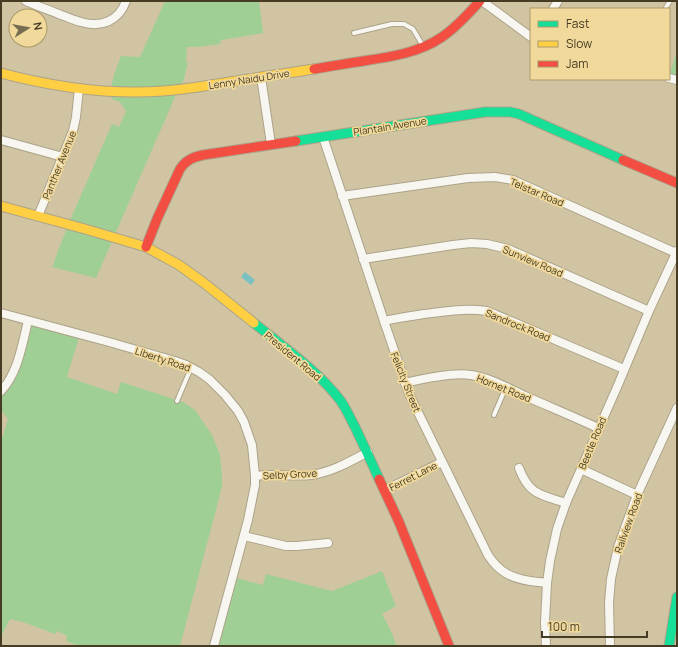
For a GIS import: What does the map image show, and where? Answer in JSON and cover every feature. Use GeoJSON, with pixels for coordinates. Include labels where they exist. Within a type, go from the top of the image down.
{"type":"FeatureCollection","features":[{"type":"Feature","properties":{"kind":"main road","name":"Lenny Naidu Drive"},"geometry":{"type":"LineString","coordinates":[[1,73],[43,83],[79,89],[129,92],[153,92],[194,88],[261,78],[390,57],[415,50],[433,42],[449,32],[481,1]]}},
{"type":"Feature","properties":{"kind":"main road","name":"Plantain Avenue"},"geometry":{"type":"LineString","coordinates":[[146,247],[176,175],[183,164],[191,158],[271,144],[485,112],[510,112],[519,114],[677,183]]}},
{"type":"Feature","properties":{"kind":"main road","name":"President Road"},"geometry":{"type":"LineString","coordinates":[[1,206],[146,247],[156,252],[179,265],[204,283],[320,378],[334,393],[347,411],[368,452],[449,646]]}},
{"type":"Feature","properties":{"kind":"main road"},"geometry":{"type":"LineString","coordinates":[[668,646],[677,597]]}},
{"type":"Feature","properties":{"kind":"street"},"geometry":{"type":"LineString","coordinates":[[26,1],[82,22],[99,24],[114,19],[121,11],[126,1]]}},
{"type":"Feature","properties":{"kind":"street"},"geometry":{"type":"LineString","coordinates":[[481,1],[530,36]]}},
{"type":"Feature","properties":{"kind":"street"},"geometry":{"type":"LineString","coordinates":[[261,78],[271,144]]}},
{"type":"Feature","properties":{"kind":"street","name":"Panther Avenue"},"geometry":{"type":"LineString","coordinates":[[38,216],[75,125],[79,89]]}},
{"type":"Feature","properties":{"kind":"street","name":"Felicity Street"},"geometry":{"type":"LineString","coordinates":[[322,137],[409,394],[488,555],[494,564],[503,572],[514,578],[532,582],[547,583]]}},
{"type":"Feature","properties":{"kind":"street"},"geometry":{"type":"LineString","coordinates":[[1,140],[63,157]]}},
{"type":"Feature","properties":{"kind":"street","name":"Telstar Road"},"geometry":{"type":"LineString","coordinates":[[342,196],[468,178],[503,178],[513,180],[676,252]]}},
{"type":"Feature","properties":{"kind":"street","name":"Sunview Road"},"geometry":{"type":"LineString","coordinates":[[363,259],[453,245],[472,243],[487,244],[508,249],[649,311]]}},
{"type":"Feature","properties":{"kind":"street","name":"Beetle Road"},"geometry":{"type":"LineString","coordinates":[[546,646],[547,583],[557,529],[566,503],[598,428],[676,252]]}},
{"type":"Feature","properties":{"kind":"street","name":"Sandrock Road"},"geometry":{"type":"LineString","coordinates":[[384,321],[400,317],[449,310],[469,309],[488,311],[624,369]]}},
{"type":"Feature","properties":{"kind":"street","name":"Liberty Road"},"geometry":{"type":"LineString","coordinates":[[1,313],[175,361],[191,368],[208,379],[225,395],[238,411],[244,422],[252,445],[255,476],[253,494],[244,536],[214,646]]}},
{"type":"Feature","properties":{"kind":"street"},"geometry":{"type":"LineString","coordinates":[[1,391],[7,385],[17,363],[28,321]]}},
{"type":"Feature","properties":{"kind":"street","name":"Hornet Road"},"geometry":{"type":"LineString","coordinates":[[405,383],[419,379],[455,374],[470,374],[479,376],[598,428]]}},
{"type":"Feature","properties":{"kind":"street","name":"Railview Road"},"geometry":{"type":"LineString","coordinates":[[610,646],[609,602],[611,579],[618,547],[637,495],[677,408]]}},
{"type":"Feature","properties":{"kind":"street","name":"Selby Grove"},"geometry":{"type":"LineString","coordinates":[[255,476],[310,475],[336,468],[368,452]]}},
{"type":"Feature","properties":{"kind":"street","name":"Ferret Lane"},"geometry":{"type":"LineString","coordinates":[[385,490],[442,462]]}},
{"type":"Feature","properties":{"kind":"street"},"geometry":{"type":"LineString","coordinates":[[519,468],[523,479],[535,492],[566,503]]}},
{"type":"Feature","properties":{"kind":"street"},"geometry":{"type":"LineString","coordinates":[[581,469],[637,495]]}},
{"type":"Feature","properties":{"kind":"street"},"geometry":{"type":"LineString","coordinates":[[244,536],[286,546],[328,543]]}},
{"type":"Feature","properties":{"kind":"lane"},"geometry":{"type":"LineString","coordinates":[[354,33],[392,24],[404,24],[413,29],[423,46]]}},
{"type":"Feature","properties":{"kind":"lane"},"geometry":{"type":"LineString","coordinates":[[177,401],[191,368]]}},
{"type":"Feature","properties":{"kind":"lane"},"geometry":{"type":"LineString","coordinates":[[494,415],[506,387]]}},
{"type":"Feature","properties":{"kind":"green space"},"geometry":{"type":"Polygon","coordinates":[[[165,1],[259,1],[263,33],[221,40],[220,44],[187,47],[186,62],[188,62],[184,79],[96,278],[52,267],[68,225],[112,124],[119,127],[126,111],[120,102],[112,99],[111,93],[111,88],[121,56],[140,57],[165,1]]]}},
{"type":"Feature","properties":{"kind":"green space"},"geometry":{"type":"Polygon","coordinates":[[[677,51],[677,80],[670,77],[677,51]]]}},
{"type":"Feature","properties":{"kind":"green space"},"geometry":{"type":"Polygon","coordinates":[[[28,321],[80,334],[67,377],[117,394],[121,382],[183,402],[195,410],[212,435],[220,455],[222,487],[180,646],[79,646],[66,641],[67,636],[57,631],[55,634],[23,622],[10,619],[1,637],[1,442],[8,419],[1,410],[1,392],[7,385],[28,321]]]}},
{"type":"Feature","properties":{"kind":"green space"},"geometry":{"type":"Polygon","coordinates":[[[382,571],[396,606],[382,614],[397,646],[214,646],[233,577],[263,585],[266,574],[332,591],[382,571]]]}},
{"type":"Feature","properties":{"kind":"water"},"geometry":{"type":"Polygon","coordinates":[[[245,272],[255,280],[251,285],[241,277],[245,272]]]}},
{"type":"Feature","properties":{"kind":"traffic: fast"},"geometry":{"type":"LineString","coordinates":[[296,141],[485,112],[510,112],[519,114],[623,160]]}},
{"type":"Feature","properties":{"kind":"traffic: fast"},"geometry":{"type":"LineString","coordinates":[[254,323],[311,369],[340,400],[355,427],[379,479]]}},
{"type":"Feature","properties":{"kind":"traffic: fast"},"geometry":{"type":"LineString","coordinates":[[669,646],[677,597]]}},
{"type":"Feature","properties":{"kind":"traffic: slow"},"geometry":{"type":"LineString","coordinates":[[1,73],[81,89],[142,92],[193,88],[314,69]]}},
{"type":"Feature","properties":{"kind":"traffic: slow"},"geometry":{"type":"LineString","coordinates":[[1,206],[146,247],[179,265],[254,323]]}},
{"type":"Feature","properties":{"kind":"traffic: jam"},"geometry":{"type":"LineString","coordinates":[[314,69],[394,56],[424,47],[453,29],[480,1]]}},
{"type":"Feature","properties":{"kind":"traffic: jam"},"geometry":{"type":"LineString","coordinates":[[146,247],[180,169],[187,161],[203,155],[296,141]]}},
{"type":"Feature","properties":{"kind":"traffic: jam"},"geometry":{"type":"LineString","coordinates":[[623,160],[677,183]]}},
{"type":"Feature","properties":{"kind":"traffic: jam"},"geometry":{"type":"LineString","coordinates":[[379,479],[399,522],[449,646]]}}]}
